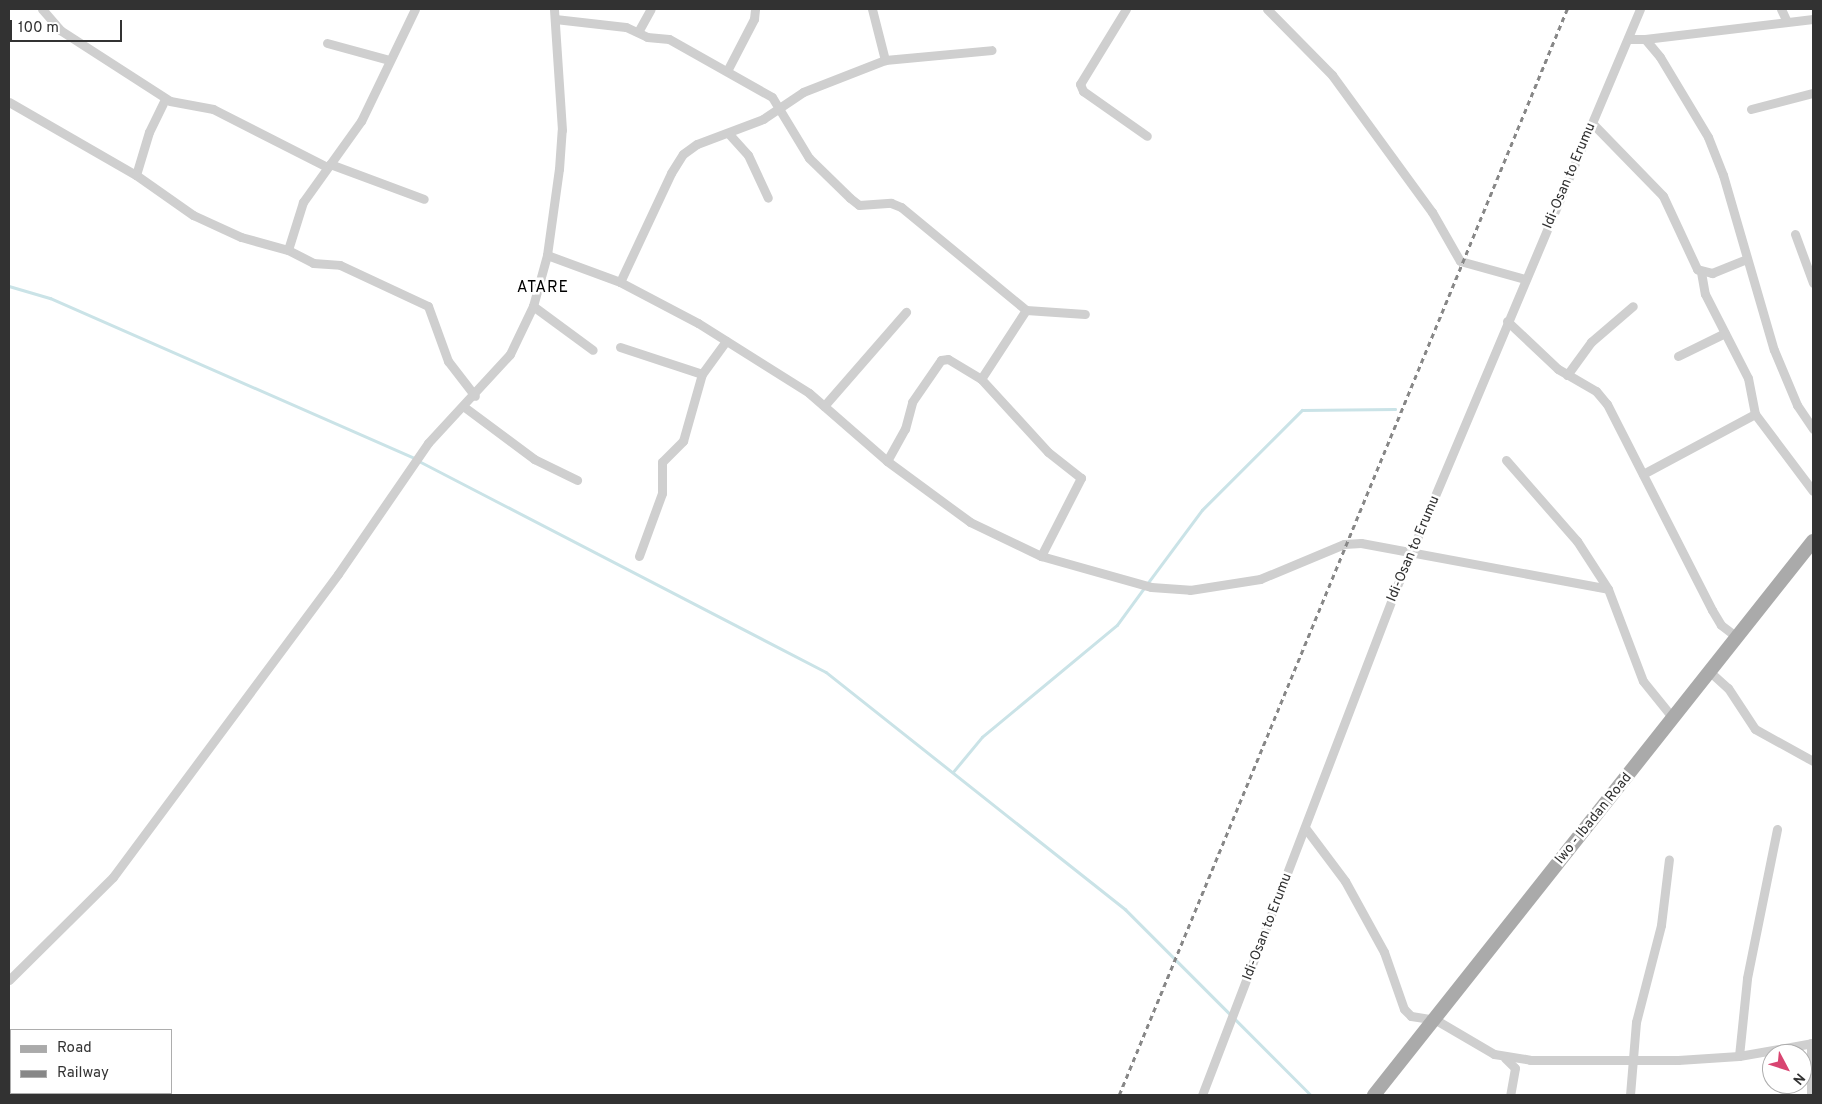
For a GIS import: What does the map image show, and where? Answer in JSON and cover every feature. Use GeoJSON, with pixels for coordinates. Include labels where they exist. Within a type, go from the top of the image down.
{"type":"FeatureCollection","features":[{"type":"Feature","properties":{"kind":"main road","name":"Iwo - Ibadan Road"},"geometry":{"type":"LineString","coordinates":[[1374,1095],[1436,1020],[1813,541]]}},
{"type":"Feature","properties":{"kind":"street"},"geometry":{"type":"LineString","coordinates":[[42,9],[60,30],[165,99],[213,109],[328,165],[424,200]]}},
{"type":"Feature","properties":{"kind":"street"},"geometry":{"type":"LineString","coordinates":[[288,250],[303,202],[361,121],[415,9]]}},
{"type":"Feature","properties":{"kind":"street"},"geometry":{"type":"LineString","coordinates":[[9,980],[112,878],[164,812],[221,726],[338,574],[431,440],[474,396],[510,354],[533,306],[547,255],[562,130],[554,9]]}},
{"type":"Feature","properties":{"kind":"street"},"geometry":{"type":"LineString","coordinates":[[638,32],[651,9]]}},
{"type":"Feature","properties":{"kind":"street"},"geometry":{"type":"LineString","coordinates":[[727,71],[754,19],[755,9]]}},
{"type":"Feature","properties":{"kind":"street"},"geometry":{"type":"LineString","coordinates":[[872,9],[885,60]]}},
{"type":"Feature","properties":{"kind":"street"},"geometry":{"type":"LineString","coordinates":[[1126,9],[1080,84],[1083,91],[1147,136]]}},
{"type":"Feature","properties":{"kind":"street"},"geometry":{"type":"LineString","coordinates":[[1267,9],[1332,75],[1432,212],[1460,261],[1525,279]]}},
{"type":"Feature","properties":{"kind":"street","name":"Idi-Osan to Erumu"},"geometry":{"type":"LineString","coordinates":[[1202,1095],[1306,829],[1370,654],[1416,550],[1507,321],[1593,124],[1640,9]]}},
{"type":"Feature","properties":{"kind":"street"},"geometry":{"type":"LineString","coordinates":[[1781,9],[1787,22]]}},
{"type":"Feature","properties":{"kind":"street"},"geometry":{"type":"LineString","coordinates":[[555,18],[668,39],[727,71],[772,97],[809,158],[859,205],[891,203],[901,207],[1026,310],[1085,314]]}},
{"type":"Feature","properties":{"kind":"street"},"geometry":{"type":"LineString","coordinates":[[1628,39],[1645,39],[1813,20]]}},
{"type":"Feature","properties":{"kind":"street"},"geometry":{"type":"LineString","coordinates":[[1645,39],[1671,71],[1708,137],[1774,350],[1797,406],[1813,429]]}},
{"type":"Feature","properties":{"kind":"street"},"geometry":{"type":"LineString","coordinates":[[327,43],[389,60]]}},
{"type":"Feature","properties":{"kind":"street"},"geometry":{"type":"LineString","coordinates":[[620,282],[683,154],[729,134],[779,108],[803,92],[885,60],[992,50]]}},
{"type":"Feature","properties":{"kind":"street"},"geometry":{"type":"LineString","coordinates":[[1751,109],[1813,93]]}},
{"type":"Feature","properties":{"kind":"street"},"geometry":{"type":"LineString","coordinates":[[136,175],[149,132],[165,99]]}},
{"type":"Feature","properties":{"kind":"street"},"geometry":{"type":"LineString","coordinates":[[9,102],[136,175],[193,215],[241,237],[288,250],[313,264],[340,265],[428,306],[448,361],[474,396]]}},
{"type":"Feature","properties":{"kind":"street"},"geometry":{"type":"LineString","coordinates":[[1593,124],[1658,189],[1701,272],[1703,288],[1748,378],[1755,414],[1813,491]]}},
{"type":"Feature","properties":{"kind":"street"},"geometry":{"type":"LineString","coordinates":[[729,134],[748,155],[768,198]]}},
{"type":"Feature","properties":{"kind":"street"},"geometry":{"type":"LineString","coordinates":[[1795,234],[1813,283]]}},
{"type":"Feature","properties":{"kind":"street"},"geometry":{"type":"LineString","coordinates":[[547,255],[620,282],[726,341],[824,406],[887,461],[970,522],[1041,556],[1151,586],[1218,589],[1260,580],[1344,544],[1416,550],[1608,589]]}},
{"type":"Feature","properties":{"kind":"street"},"geometry":{"type":"LineString","coordinates":[[1701,272],[1712,273],[1746,258]]}},
{"type":"Feature","properties":{"kind":"street"},"geometry":{"type":"LineString","coordinates":[[533,306],[593,350]]}},
{"type":"Feature","properties":{"kind":"street"},"geometry":{"type":"LineString","coordinates":[[1568,375],[1591,342],[1633,306]]}},
{"type":"Feature","properties":{"kind":"street"},"geometry":{"type":"LineString","coordinates":[[981,379],[1026,310]]}},
{"type":"Feature","properties":{"kind":"street"},"geometry":{"type":"LineString","coordinates":[[824,406],[906,312]]}},
{"type":"Feature","properties":{"kind":"street"},"geometry":{"type":"LineString","coordinates":[[1507,321],[1568,375],[1596,391],[1607,404],[1712,610],[1721,625],[1737,637]]}},
{"type":"Feature","properties":{"kind":"street"},"geometry":{"type":"LineString","coordinates":[[1678,356],[1725,334]]}},
{"type":"Feature","properties":{"kind":"street"},"geometry":{"type":"LineString","coordinates":[[639,556],[662,493],[662,462],[683,441],[702,374],[726,341]]}},
{"type":"Feature","properties":{"kind":"street"},"geometry":{"type":"LineString","coordinates":[[620,347],[702,374]]}},
{"type":"Feature","properties":{"kind":"street"},"geometry":{"type":"LineString","coordinates":[[887,461],[904,429],[912,402],[941,360],[948,359],[981,379],[1048,452],[1081,478],[1041,556]]}},
{"type":"Feature","properties":{"kind":"street"},"geometry":{"type":"LineString","coordinates":[[463,406],[534,459],[577,480]]}},
{"type":"Feature","properties":{"kind":"street"},"geometry":{"type":"LineString","coordinates":[[1643,474],[1755,414]]}},
{"type":"Feature","properties":{"kind":"street"},"geometry":{"type":"LineString","coordinates":[[1506,460],[1577,541],[1608,589],[1643,681],[1673,718]]}},
{"type":"Feature","properties":{"kind":"street"},"geometry":{"type":"LineString","coordinates":[[1710,672],[1728,688],[1755,729],[1813,761]]}},
{"type":"Feature","properties":{"kind":"street"},"geometry":{"type":"LineString","coordinates":[[1306,829],[1345,881],[1384,952],[1404,1009],[1411,1016],[1436,1020],[1505,1057],[1515,1068],[1510,1095]]}},
{"type":"Feature","properties":{"kind":"street"},"geometry":{"type":"LineString","coordinates":[[1739,1056],[1747,978],[1777,829]]}},
{"type":"Feature","properties":{"kind":"street"},"geometry":{"type":"LineString","coordinates":[[1630,1095],[1634,1078],[1631,1057],[1661,925],[1669,860]]}},
{"type":"Feature","properties":{"kind":"street"},"geometry":{"type":"LineString","coordinates":[[1505,1057],[1739,1056],[1812,1043],[1811,1095]]}},
{"type":"Feature","properties":{"kind":"waterway"},"geometry":{"type":"LineString","coordinates":[[9,286],[50,298],[414,458]]}},
{"type":"Feature","properties":{"kind":"waterway"},"geometry":{"type":"LineString","coordinates":[[1147,584],[1202,510],[1302,410],[1395,409]]}},
{"type":"Feature","properties":{"kind":"waterway"},"geometry":{"type":"LineString","coordinates":[[419,461],[826,672],[1125,909],[1231,1015]]}},
{"type":"Feature","properties":{"kind":"waterway"},"geometry":{"type":"LineString","coordinates":[[953,772],[982,737],[1117,625],[1144,588]]}},
{"type":"Feature","properties":{"kind":"waterway"},"geometry":{"type":"LineString","coordinates":[[1235,1019],[1311,1095]]}},
{"type":"Feature","properties":{"kind":"railway"},"geometry":{"type":"LineString","coordinates":[[1119,1095],[1567,9]]}},
{"type":"Feature","properties":{"kind":"district","name":"ATARE"},"geometry":{"type":"Point","coordinates":[543,288]}}]}
